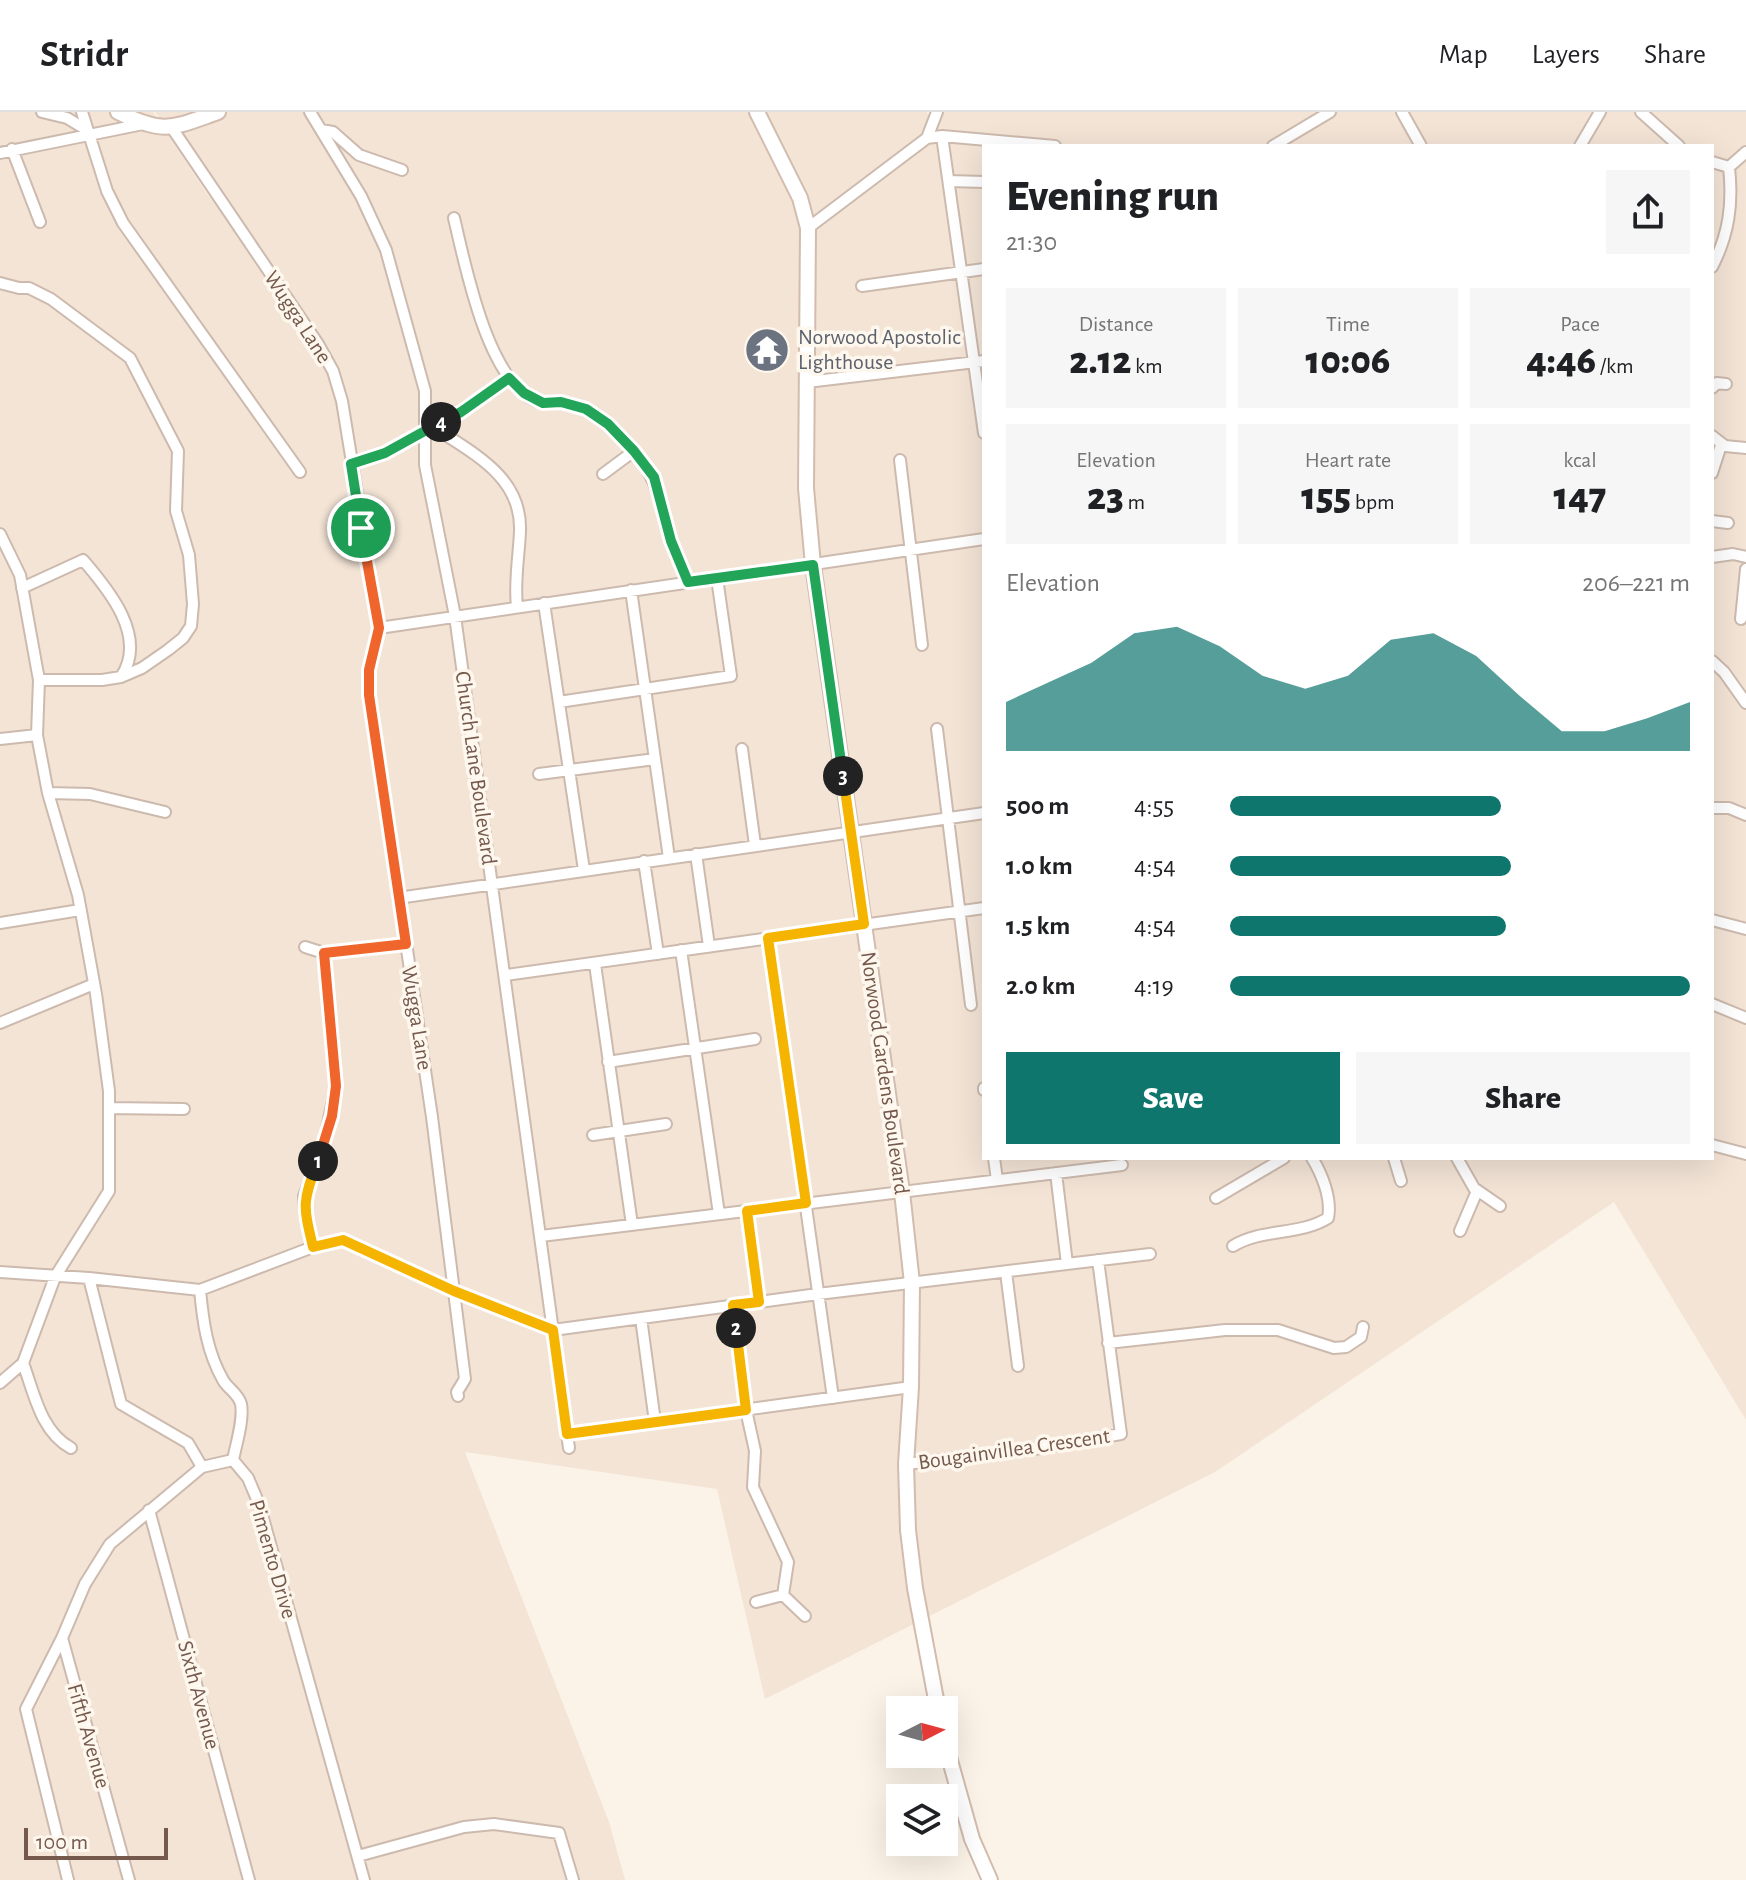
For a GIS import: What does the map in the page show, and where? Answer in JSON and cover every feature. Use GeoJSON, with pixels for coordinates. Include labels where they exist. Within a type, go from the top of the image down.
{"type":"FeatureCollection","features":[{"type":"Feature","properties":{"kind":"street"},"geometry":{"type":"LineString","coordinates":[[42,112],[67,118],[88,133]]}},
{"type":"Feature","properties":{"kind":"street"},"geometry":{"type":"LineString","coordinates":[[82,112],[107,191],[123,223],[300,472]]}},
{"type":"Feature","properties":{"kind":"street"},"geometry":{"type":"LineString","coordinates":[[118,112],[156,128],[172,128],[218,112]]}},
{"type":"Feature","properties":{"kind":"street","name":"Church Lane Boulevard"},"geometry":{"type":"LineString","coordinates":[[310,112],[361,196],[386,250],[425,391],[428,428],[425,465],[455,616],[569,1448]]}},
{"type":"Feature","properties":{"kind":"street","name":"Norwood Gardens Boulevard"},"geometry":{"type":"LineString","coordinates":[[757,112],[800,198],[808,228],[806,488],[813,565],[902,1192],[912,1283],[911,1387],[906,1464],[910,1545],[936,1696]]}},
{"type":"Feature","properties":{"kind":"street"},"geometry":{"type":"LineString","coordinates":[[927,138],[937,112]]}},
{"type":"Feature","properties":{"kind":"street"},"geometry":{"type":"LineString","coordinates":[[1276,144],[1330,112]]}},
{"type":"Feature","properties":{"kind":"street"},"geometry":{"type":"LineString","coordinates":[[1402,112],[1420,144]]}},
{"type":"Feature","properties":{"kind":"street"},"geometry":{"type":"LineString","coordinates":[[1581,144],[1600,112]]}},
{"type":"Feature","properties":{"kind":"street"},"geometry":{"type":"LineString","coordinates":[[1641,112],[1677,144]]}},
{"type":"Feature","properties":{"kind":"street"},"geometry":{"type":"LineString","coordinates":[[0,153],[143,124]]}},
{"type":"Feature","properties":{"kind":"street","name":"Wugga Lane"},"geometry":{"type":"LineString","coordinates":[[172,128],[318,344],[333,371],[342,401],[379,628],[369,670],[369,695],[432,1117],[465,1379],[457,1392],[458,1396]]}},
{"type":"Feature","properties":{"kind":"street"},"geometry":{"type":"LineString","coordinates":[[321,130],[333,132],[359,155],[402,170]]}},
{"type":"Feature","properties":{"kind":"street"},"geometry":{"type":"LineString","coordinates":[[808,228],[927,138],[942,136],[1032,144]]}},
{"type":"Feature","properties":{"kind":"street"},"geometry":{"type":"LineString","coordinates":[[942,136],[961,273],[979,362],[982,405]]}},
{"type":"Feature","properties":{"kind":"street"},"geometry":{"type":"LineString","coordinates":[[12,149],[40,222]]}},
{"type":"Feature","properties":{"kind":"street"},"geometry":{"type":"LineString","coordinates":[[1729,167],[1746,152]]}},
{"type":"Feature","properties":{"kind":"street"},"geometry":{"type":"LineString","coordinates":[[1714,163],[1729,167]]}},
{"type":"Feature","properties":{"kind":"street"},"geometry":{"type":"LineString","coordinates":[[1714,263],[1730,220],[1729,167]]}},
{"type":"Feature","properties":{"kind":"street"},"geometry":{"type":"LineString","coordinates":[[949,181],[982,182]]}},
{"type":"Feature","properties":{"kind":"street"},"geometry":{"type":"LineString","coordinates":[[454,218],[481,324],[509,378],[524,393],[543,403],[561,402],[586,409],[608,424],[634,451],[654,477],[671,541],[688,582]]}},
{"type":"Feature","properties":{"kind":"street"},"geometry":{"type":"LineString","coordinates":[[862,286],[982,269]]}},
{"type":"Feature","properties":{"kind":"street"},"geometry":{"type":"LineString","coordinates":[[0,283],[29,288],[51,299],[130,358],[178,451],[176,511],[189,555],[193,604],[191,626],[183,638],[142,668],[121,677],[39,680]]}},
{"type":"Feature","properties":{"kind":"street"},"geometry":{"type":"LineString","coordinates":[[807,382],[979,362]]}},
{"type":"Feature","properties":{"kind":"street"},"geometry":{"type":"LineString","coordinates":[[351,464],[385,453],[461,412],[509,378]]}},
{"type":"Feature","properties":{"kind":"street"},"geometry":{"type":"LineString","coordinates":[[1714,386],[1717,383],[1726,384]]}},
{"type":"Feature","properties":{"kind":"street"},"geometry":{"type":"LineString","coordinates":[[428,428],[505,479],[520,529],[516,561],[517,607]]}},
{"type":"Feature","properties":{"kind":"street"},"geometry":{"type":"LineString","coordinates":[[1714,438],[1721,445],[1746,448]]}},
{"type":"Feature","properties":{"kind":"street"},"geometry":{"type":"LineString","coordinates":[[1714,467],[1721,445]]}},
{"type":"Feature","properties":{"kind":"street"},"geometry":{"type":"LineString","coordinates":[[603,474],[634,451]]}},
{"type":"Feature","properties":{"kind":"street"},"geometry":{"type":"LineString","coordinates":[[900,460],[922,645]]}},
{"type":"Feature","properties":{"kind":"street"},"geometry":{"type":"LineString","coordinates":[[1714,521],[1728,523]]}},
{"type":"Feature","properties":{"kind":"street"},"geometry":{"type":"LineString","coordinates":[[0,534],[20,575],[39,680],[37,735],[48,793],[80,910],[109,1091],[109,1191],[55,1277],[23,1363],[0,1383]]}},
{"type":"Feature","properties":{"kind":"street"},"geometry":{"type":"LineString","coordinates":[[379,628],[982,539]]}},
{"type":"Feature","properties":{"kind":"street"},"geometry":{"type":"LineString","coordinates":[[1714,557],[1733,554],[1746,557]]}},
{"type":"Feature","properties":{"kind":"street"},"geometry":{"type":"LineString","coordinates":[[22,588],[83,560],[111,593],[126,623],[129,664],[121,677]]}},
{"type":"Feature","properties":{"kind":"street"},"geometry":{"type":"LineString","coordinates":[[1741,619],[1746,569]]}},
{"type":"Feature","properties":{"kind":"street"},"geometry":{"type":"LineString","coordinates":[[559,702],[731,676],[717,578]]}},
{"type":"Feature","properties":{"kind":"street"},"geometry":{"type":"LineString","coordinates":[[631,590],[669,858]]}},
{"type":"Feature","properties":{"kind":"street"},"geometry":{"type":"LineString","coordinates":[[544,603],[584,870]]}},
{"type":"Feature","properties":{"kind":"street"},"geometry":{"type":"LineString","coordinates":[[1714,663],[1746,703]]}},
{"type":"Feature","properties":{"kind":"street"},"geometry":{"type":"LineString","coordinates":[[937,729],[971,1005]]}},
{"type":"Feature","properties":{"kind":"street"},"geometry":{"type":"LineString","coordinates":[[0,739],[37,735]]}},
{"type":"Feature","properties":{"kind":"street"},"geometry":{"type":"LineString","coordinates":[[742,749],[755,845]]}},
{"type":"Feature","properties":{"kind":"street"},"geometry":{"type":"LineString","coordinates":[[539,774],[655,759]]}},
{"type":"Feature","properties":{"kind":"street"},"geometry":{"type":"LineString","coordinates":[[48,793],[90,794],[165,812]]}},
{"type":"Feature","properties":{"kind":"street"},"geometry":{"type":"LineString","coordinates":[[1714,808],[1729,808],[1746,815]]}},
{"type":"Feature","properties":{"kind":"street"},"geometry":{"type":"LineString","coordinates":[[398,898],[982,813]]}},
{"type":"Feature","properties":{"kind":"street"},"geometry":{"type":"LineString","coordinates":[[696,854],[709,946]]}},
{"type":"Feature","properties":{"kind":"street"},"geometry":{"type":"LineString","coordinates":[[644,861],[658,954]]}},
{"type":"Feature","properties":{"kind":"street"},"geometry":{"type":"LineString","coordinates":[[506,975],[982,908]]}},
{"type":"Feature","properties":{"kind":"street"},"geometry":{"type":"LineString","coordinates":[[0,923],[80,910]]}},
{"type":"Feature","properties":{"kind":"street"},"geometry":{"type":"LineString","coordinates":[[1714,921],[1746,929]]}},
{"type":"Feature","properties":{"kind":"street"},"geometry":{"type":"LineString","coordinates":[[768,938],[833,1398]]}},
{"type":"Feature","properties":{"kind":"street"},"geometry":{"type":"LineString","coordinates":[[305,947],[324,953],[406,944]]}},
{"type":"Feature","properties":{"kind":"street"},"geometry":{"type":"LineString","coordinates":[[681,950],[719,1214]]}},
{"type":"Feature","properties":{"kind":"street"},"geometry":{"type":"LineString","coordinates":[[313,1247],[304,1196],[324,1143],[336,1086],[324,953]]}},
{"type":"Feature","properties":{"kind":"street"},"geometry":{"type":"LineString","coordinates":[[595,964],[632,1225]]}},
{"type":"Feature","properties":{"kind":"street"},"geometry":{"type":"LineString","coordinates":[[0,1023],[94,984]]}},
{"type":"Feature","properties":{"kind":"street"},"geometry":{"type":"LineString","coordinates":[[1714,1005],[1746,1018]]}},
{"type":"Feature","properties":{"kind":"street"},"geometry":{"type":"LineString","coordinates":[[608,1062],[755,1039]]}},
{"type":"Feature","properties":{"kind":"street"},"geometry":{"type":"LineString","coordinates":[[109,1108],[184,1109]]}},
{"type":"Feature","properties":{"kind":"street"},"geometry":{"type":"LineString","coordinates":[[593,1135],[666,1124]]}},
{"type":"Feature","properties":{"kind":"street"},"geometry":{"type":"LineString","coordinates":[[1714,1146],[1746,1154]]}},
{"type":"Feature","properties":{"kind":"street"},"geometry":{"type":"LineString","coordinates":[[994,1160],[997,1180]]}},
{"type":"Feature","properties":{"kind":"street"},"geometry":{"type":"LineString","coordinates":[[1216,1198],[1281,1160]]}},
{"type":"Feature","properties":{"kind":"street"},"geometry":{"type":"LineString","coordinates":[[1233,1246],[1246,1238],[1318,1224],[1328,1218],[1330,1208],[1327,1194],[1313,1160]]}},
{"type":"Feature","properties":{"kind":"street"},"geometry":{"type":"LineString","coordinates":[[1395,1160],[1401,1181]]}},
{"type":"Feature","properties":{"kind":"street"},"geometry":{"type":"LineString","coordinates":[[1458,1160],[1477,1191],[1500,1206]]}},
{"type":"Feature","properties":{"kind":"street"},"geometry":{"type":"LineString","coordinates":[[541,1236],[1056,1173],[1086,1164],[1122,1165]]}},
{"type":"Feature","properties":{"kind":"street"},"geometry":{"type":"LineString","coordinates":[[1056,1173],[1067,1264]]}},
{"type":"Feature","properties":{"kind":"street"},"geometry":{"type":"LineString","coordinates":[[1466,1230],[1469,1206],[1477,1191]]}},
{"type":"Feature","properties":{"kind":"street"},"geometry":{"type":"LineString","coordinates":[[747,1211],[759,1302]]}},
{"type":"Feature","properties":{"kind":"street"},"geometry":{"type":"LineString","coordinates":[[0,1272],[200,1290],[313,1247],[343,1240],[454,1291],[553,1330],[1150,1254]]}},
{"type":"Feature","properties":{"kind":"street"},"geometry":{"type":"LineString","coordinates":[[1098,1260],[1108,1343],[1225,1330],[1278,1330],[1334,1348],[1346,1347],[1361,1337],[1363,1327]]}},
{"type":"Feature","properties":{"kind":"street"},"geometry":{"type":"LineString","coordinates":[[1006,1272],[1018,1366]]}},
{"type":"Feature","properties":{"kind":"street"},"geometry":{"type":"LineString","coordinates":[[89,1278],[121,1404],[188,1443],[202,1467]]}},
{"type":"Feature","properties":{"kind":"street"},"geometry":{"type":"LineString","coordinates":[[68,1880],[26,1709],[85,1584],[110,1544],[202,1467],[233,1460],[242,1408],[238,1396],[225,1383],[215,1363],[205,1333],[200,1290]]}},
{"type":"Feature","properties":{"kind":"street"},"geometry":{"type":"LineString","coordinates":[[733,1305],[746,1410],[755,1451],[753,1487],[788,1562],[783,1595]]}},
{"type":"Feature","properties":{"kind":"street"},"geometry":{"type":"LineString","coordinates":[[641,1318],[655,1422]]}},
{"type":"Feature","properties":{"kind":"street","name":"Bougainvillea Crescent"},"geometry":{"type":"LineString","coordinates":[[906,1464],[1034,1449],[1121,1434],[1108,1343]]}},
{"type":"Feature","properties":{"kind":"street"},"geometry":{"type":"LineString","coordinates":[[23,1363],[42,1417],[55,1437],[71,1448]]}},
{"type":"Feature","properties":{"kind":"street"},"geometry":{"type":"LineString","coordinates":[[567,1434],[911,1387]]}},
{"type":"Feature","properties":{"kind":"street","name":"Pimento Drive"},"geometry":{"type":"LineString","coordinates":[[233,1460],[248,1478],[259,1504],[364,1880]]}},
{"type":"Feature","properties":{"kind":"street","name":"Sixth Avenue"},"geometry":{"type":"LineString","coordinates":[[149,1510],[249,1880]]}},
{"type":"Feature","properties":{"kind":"street"},"geometry":{"type":"LineString","coordinates":[[756,1602],[783,1595]]}},
{"type":"Feature","properties":{"kind":"street"},"geometry":{"type":"LineString","coordinates":[[783,1595],[805,1616]]}},
{"type":"Feature","properties":{"kind":"street","name":"Fifth Avenue"},"geometry":{"type":"LineString","coordinates":[[62,1638],[129,1880]]}},
{"type":"Feature","properties":{"kind":"street"},"geometry":{"type":"LineString","coordinates":[[952,1768],[972,1839],[990,1880]]}},
{"type":"Feature","properties":{"kind":"street"},"geometry":{"type":"LineString","coordinates":[[358,1856],[464,1827],[494,1824],[559,1833],[573,1880]]}},
{"type":"Feature","properties":{"kind":"shaded area"},"geometry":{"type":"Polygon","coordinates":[[[0,112],[153,112],[207,194],[225,214],[283,304],[257,258],[155,112],[927,112],[956,195],[934,112],[1746,112],[1746,1420],[1614,1202],[1215,1472],[765,1699],[717,1489],[465,1452],[609,1822],[625,1880],[0,1880],[0,112]]]}},
{"type":"Feature","properties":{"kind":"place","name":"Norwood Apostolic Lighthouse"},"geometry":{"type":"Point","coordinates":[767,350]}},
{"type":"Feature","properties":{"kind":"route"},"geometry":{"type":"LineString","coordinates":[[509,378],[524,393],[543,403],[561,402],[586,409],[608,424],[634,451],[654,477],[671,541],[688,582],[813,565],[864,924],[768,938],[806,1203],[747,1211],[759,1302],[733,1305],[746,1410],[567,1434],[553,1330],[454,1291],[343,1240],[313,1247],[304,1196],[332,1116],[336,1086],[324,953],[406,944],[369,695],[369,670],[379,628],[361,528],[351,464],[385,453],[461,412],[509,378]]}}]}
